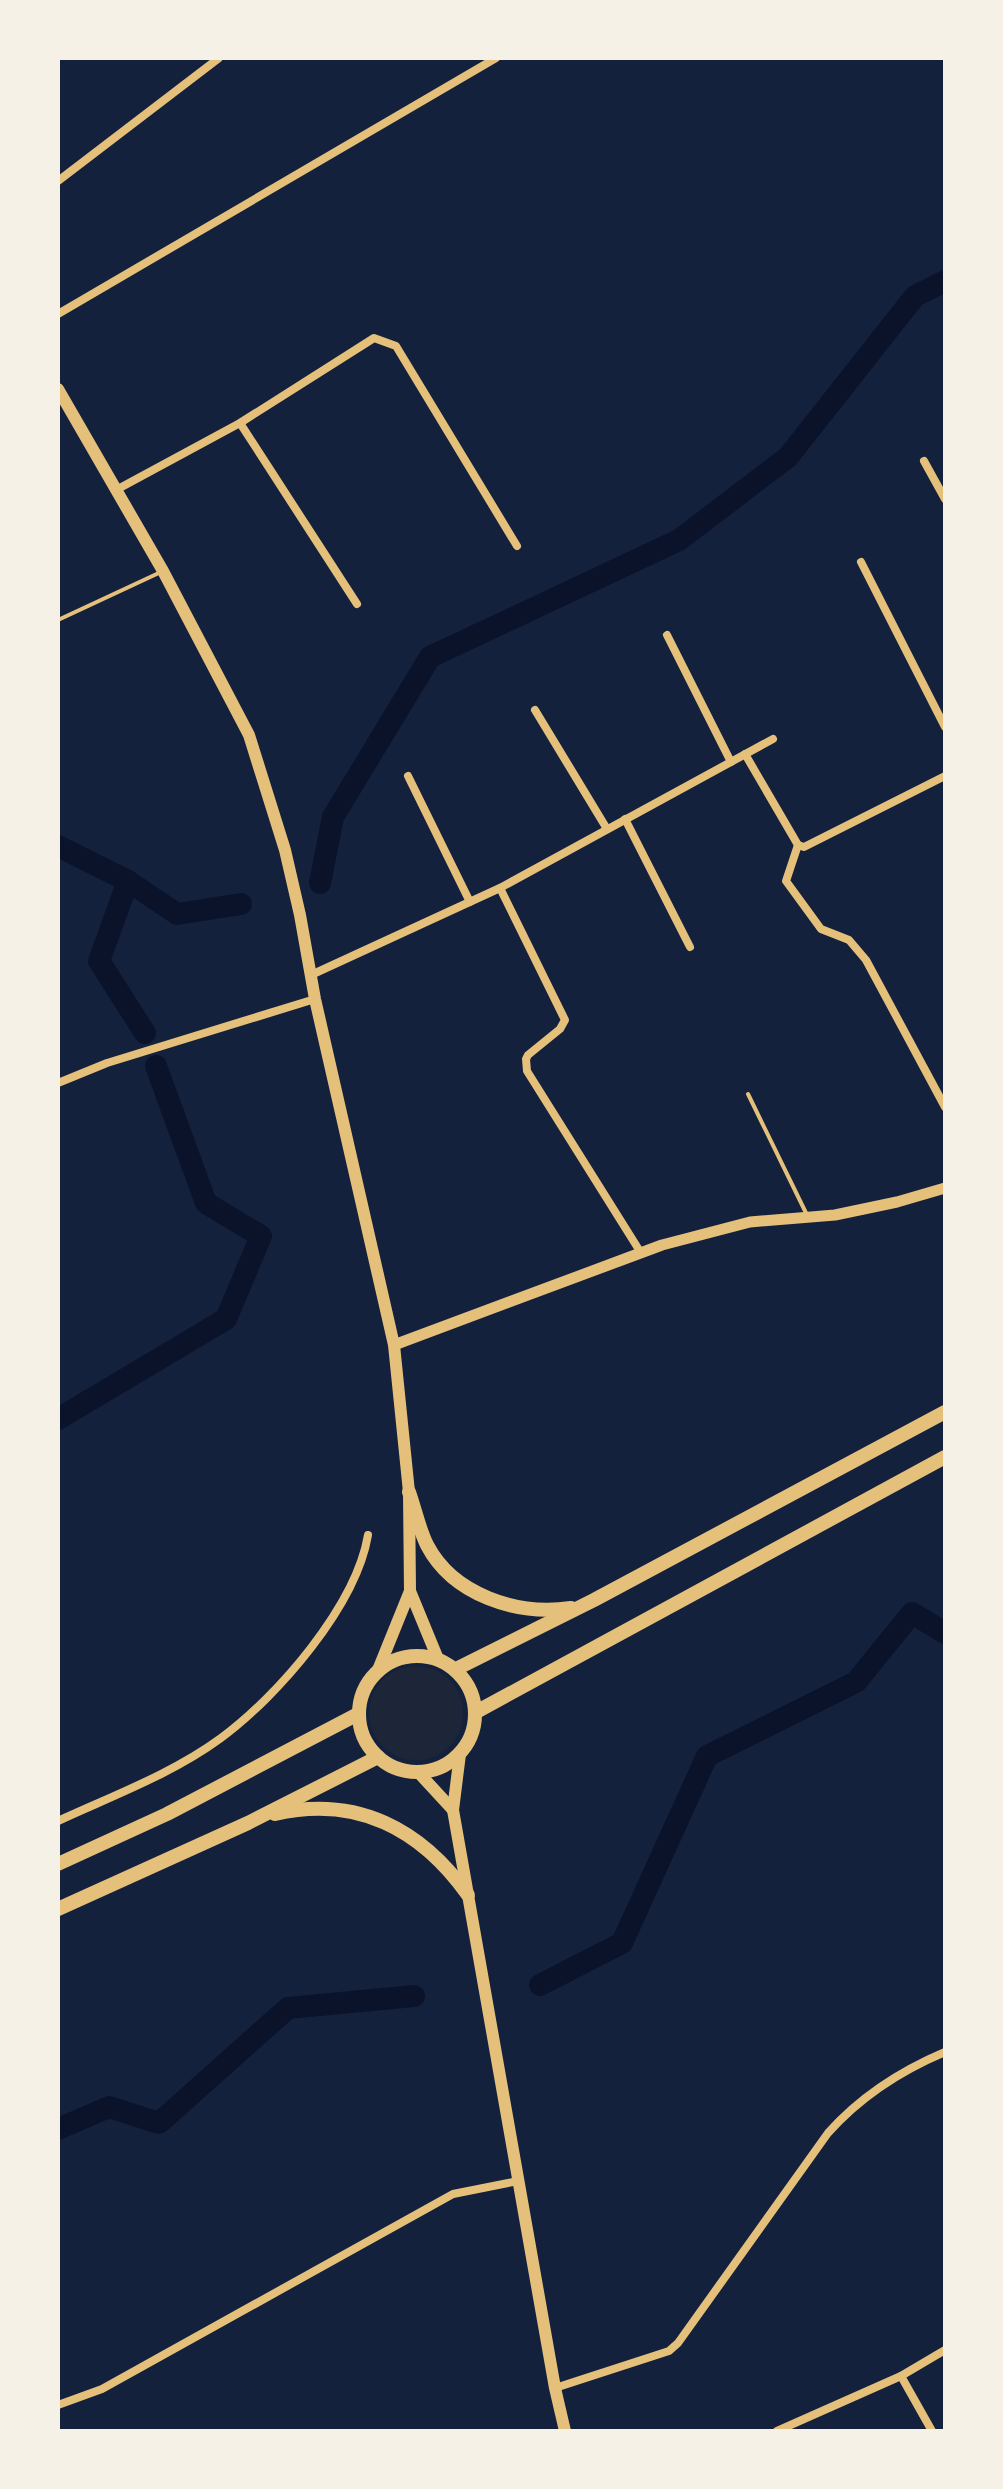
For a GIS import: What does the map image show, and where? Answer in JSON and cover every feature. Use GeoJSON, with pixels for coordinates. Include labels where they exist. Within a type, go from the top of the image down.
{"type":"FeatureCollection","features":[{"type":"Feature","properties":{"kind":"main road"},"geometry":{"type":"LineString","coordinates":[[58,389],[163,571],[249,735],[285,850],[315,999],[394,1345],[409,1492],[410,1591],[438,1659]]}},
{"type":"Feature","properties":{"kind":"main road"},"geometry":{"type":"LineString","coordinates":[[456,1669],[945,1412]]}},
{"type":"Feature","properties":{"kind":"main road"},"geometry":{"type":"LineString","coordinates":[[476,1712],[945,1457]]}},
{"type":"Feature","properties":{"kind":"main road"},"geometry":{"type":"LineString","coordinates":[[409,1492],[426,1543],[450,1577],[488,1598],[514,1606],[559,1610],[579,1607]]}},
{"type":"Feature","properties":{"kind":"main road"},"geometry":{"type":"LineString","coordinates":[[378,1670],[410,1591]]}},
{"type":"Feature","properties":{"kind":"main road"},"geometry":{"type":"LineString","coordinates":[[406,1656],[438,1659],[456,1669],[470,1689],[476,1712],[469,1742],[460,1754],[434,1770],[418,1772],[390,1766],[378,1757],[367,1745],[358,1714],[367,1683],[391,1661],[406,1656]]}},
{"type":"Feature","properties":{"kind":"main road"},"geometry":{"type":"LineString","coordinates":[[58,1864],[167,1814],[358,1714]]}},
{"type":"Feature","properties":{"kind":"main road"},"geometry":{"type":"LineString","coordinates":[[460,1754],[453,1810],[565,2431]]}},
{"type":"Feature","properties":{"kind":"main road"},"geometry":{"type":"LineString","coordinates":[[58,1909],[248,1823],[378,1757]]}},
{"type":"Feature","properties":{"kind":"main road"},"geometry":{"type":"LineString","coordinates":[[418,1772],[453,1810]]}},
{"type":"Feature","properties":{"kind":"main road"},"geometry":{"type":"LineString","coordinates":[[248,1823],[278,1813],[309,1809],[341,1810],[372,1817],[401,1829],[427,1847],[450,1869],[468,1895]]}},
{"type":"Feature","properties":{"kind":"street"},"geometry":{"type":"LineString","coordinates":[[58,314],[496,58]]}},
{"type":"Feature","properties":{"kind":"street"},"geometry":{"type":"LineString","coordinates":[[58,181],[215,59]]}},
{"type":"Feature","properties":{"kind":"street"},"geometry":{"type":"LineString","coordinates":[[116,490],[240,423],[374,338],[396,346],[517,546]]}},
{"type":"Feature","properties":{"kind":"street"},"geometry":{"type":"LineString","coordinates":[[240,423],[357,604]]}},
{"type":"Feature","properties":{"kind":"street"},"geometry":{"type":"LineString","coordinates":[[924,461],[945,499]]}},
{"type":"Feature","properties":{"kind":"street"},"geometry":{"type":"LineString","coordinates":[[861,562],[945,727]]}},
{"type":"Feature","properties":{"kind":"street"},"geometry":{"type":"LineString","coordinates":[[667,635],[731,762]]}},
{"type":"Feature","properties":{"kind":"street"},"geometry":{"type":"LineString","coordinates":[[535,710],[607,829]]}},
{"type":"Feature","properties":{"kind":"street"},"geometry":{"type":"LineString","coordinates":[[311,975],[500,888],[773,739]]}},
{"type":"Feature","properties":{"kind":"street"},"geometry":{"type":"LineString","coordinates":[[745,754],[798,845],[804,847],[945,776]]}},
{"type":"Feature","properties":{"kind":"street"},"geometry":{"type":"LineString","coordinates":[[408,776],[470,902]]}},
{"type":"Feature","properties":{"kind":"street"},"geometry":{"type":"LineString","coordinates":[[625,819],[690,947]]}},
{"type":"Feature","properties":{"kind":"street"},"geometry":{"type":"LineString","coordinates":[[798,845],[786,881],[821,929],[849,940],[866,960],[945,1107]]}},
{"type":"Feature","properties":{"kind":"street"},"geometry":{"type":"LineString","coordinates":[[500,888],[565,1020],[560,1029],[528,1055],[527,1071],[641,1253]]}},
{"type":"Feature","properties":{"kind":"street"},"geometry":{"type":"LineString","coordinates":[[58,1083],[107,1063],[315,999]]}},
{"type":"Feature","properties":{"kind":"street"},"geometry":{"type":"LineString","coordinates":[[394,1345],[641,1253],[750,1222],[835,1215],[945,1188]]}},
{"type":"Feature","properties":{"kind":"street"},"geometry":{"type":"LineString","coordinates":[[58,1821],[182,1762],[221,1738],[252,1711],[320,1637],[350,1586],[368,1535]]}},
{"type":"Feature","properties":{"kind":"street"},"geometry":{"type":"LineString","coordinates":[[555,2388],[669,2351],[678,2343],[828,2133],[852,2106],[919,2063],[945,2052]]}},
{"type":"Feature","properties":{"kind":"street"},"geometry":{"type":"LineString","coordinates":[[58,2405],[102,2389],[453,2194],[518,2181]]}},
{"type":"Feature","properties":{"kind":"street"},"geometry":{"type":"LineString","coordinates":[[777,2431],[901,2376],[945,2350]]}},
{"type":"Feature","properties":{"kind":"street"},"geometry":{"type":"LineString","coordinates":[[901,2376],[932,2431]]}},
{"type":"Feature","properties":{"kind":"lane"},"geometry":{"type":"LineString","coordinates":[[58,620],[163,571]]}},
{"type":"Feature","properties":{"kind":"lane"},"geometry":{"type":"LineString","coordinates":[[748,1094],[808,1217]]}},
{"type":"Feature","properties":{"kind":"shaded area"},"geometry":{"type":"Polygon","coordinates":[[[416,1666],[434,1670],[449,1680],[459,1695],[463,1713],[459,1731],[449,1746],[434,1756],[416,1760],[398,1756],[383,1746],[373,1731],[369,1713],[373,1695],[383,1680],[398,1670],[416,1666]]]}},
{"type":"Feature","properties":{"kind":"waterway"},"geometry":{"type":"LineString","coordinates":[[320,883],[333,817],[430,657],[679,540],[788,457],[915,296],[945,281]]}},
{"type":"Feature","properties":{"kind":"waterway"},"geometry":{"type":"LineString","coordinates":[[58,846],[128,881],[177,914],[241,904]]}},
{"type":"Feature","properties":{"kind":"waterway"},"geometry":{"type":"LineString","coordinates":[[128,881],[99,961],[145,1033]]}},
{"type":"Feature","properties":{"kind":"waterway"},"geometry":{"type":"LineString","coordinates":[[58,1419],[226,1319],[261,1236],[206,1203],[156,1066]]}},
{"type":"Feature","properties":{"kind":"waterway"},"geometry":{"type":"LineString","coordinates":[[540,1985],[622,1943],[707,1756],[856,1682],[912,1613],[945,1633]]}},
{"type":"Feature","properties":{"kind":"waterway"},"geometry":{"type":"LineString","coordinates":[[58,2129],[109,2107],[159,2123],[288,2008],[414,1996]]}}]}
